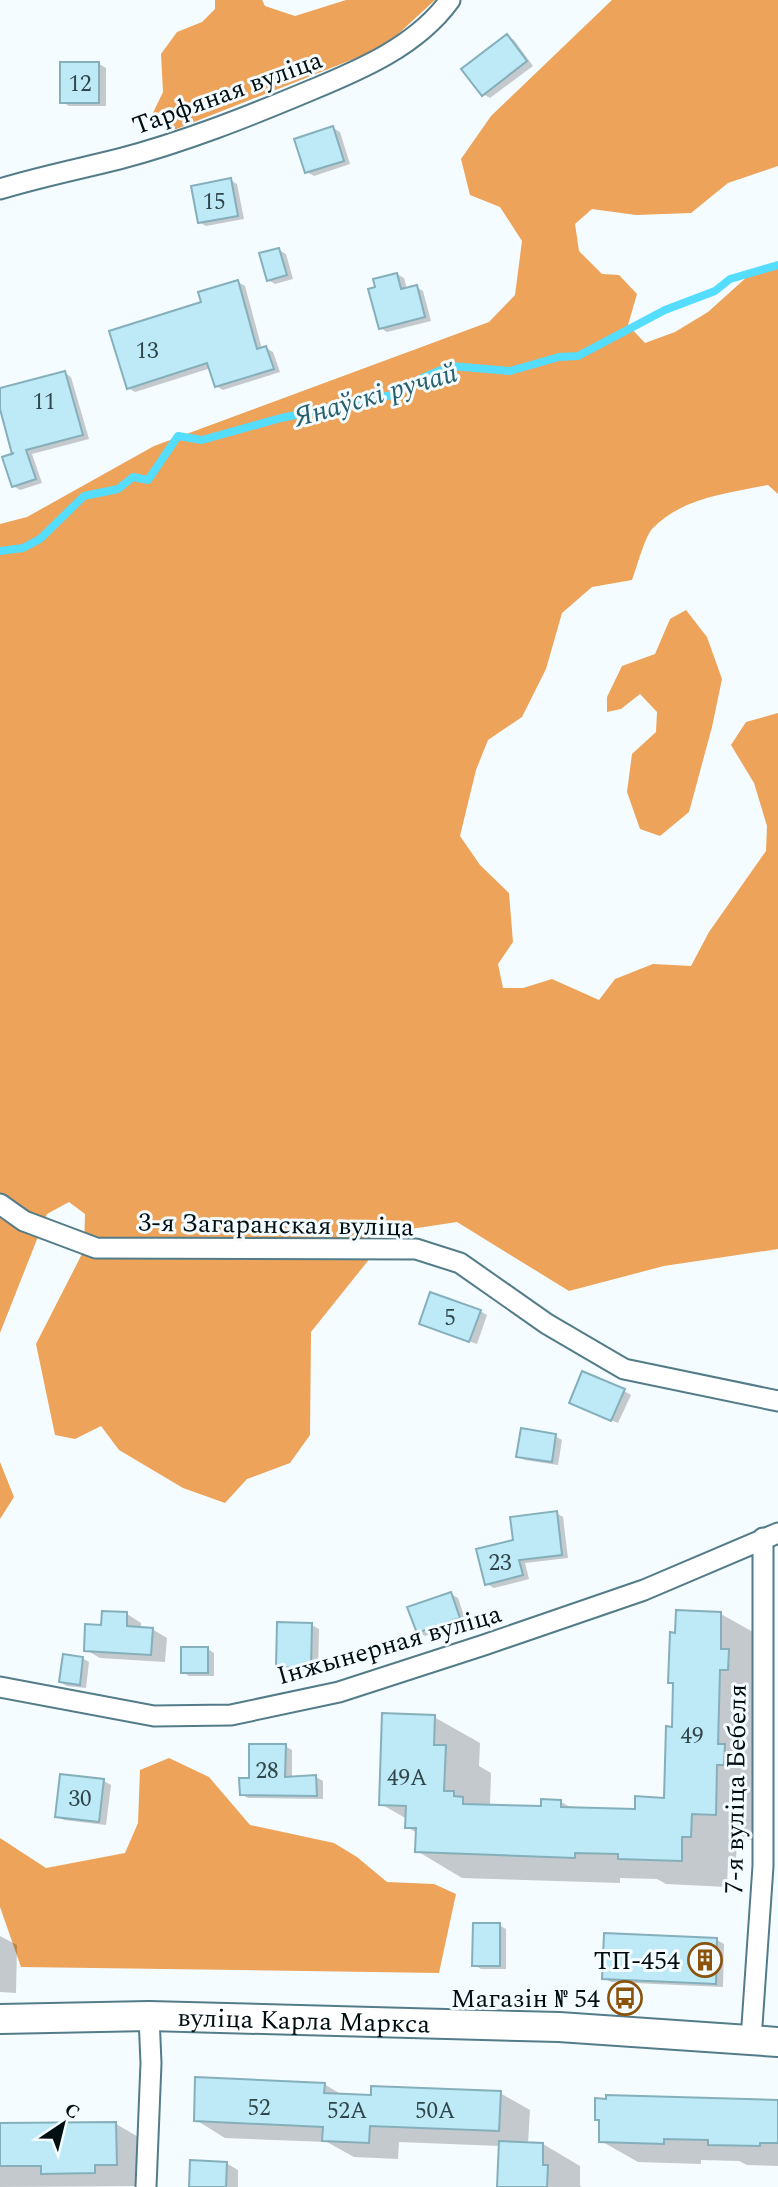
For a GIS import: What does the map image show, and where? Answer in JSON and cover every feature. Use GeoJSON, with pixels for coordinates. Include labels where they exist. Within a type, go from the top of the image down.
{"type":"FeatureCollection","features":[{"type":"Feature","properties":{"kind":"main road","name":"вуліца Карла Маркса"},"geometry":{"type":"LineString","coordinates":[[0,2019],[149,2016],[559,2027],[764,2041]]}},
{"type":"Feature","properties":{"kind":"street","name":"Тарфяная вуліца"},"geometry":{"type":"LineString","coordinates":[[0,189],[41,176],[120,159],[233,123],[350,74],[401,48],[450,0]]}},
{"type":"Feature","properties":{"kind":"street","name":"3-я Загаранская вуліца"},"geometry":{"type":"LineString","coordinates":[[0,1204],[24,1221],[96,1248],[416,1249],[460,1263],[547,1324],[624,1369],[778,1401]]}},
{"type":"Feature","properties":{"kind":"street","name":"Інжынерная вуліца"},"geometry":{"type":"LineString","coordinates":[[0,1687],[154,1716],[231,1715],[340,1692],[484,1645],[644,1590],[771,1535]]}},
{"type":"Feature","properties":{"kind":"street","name":"7-я вуліца Бебеля"},"geometry":{"type":"LineString","coordinates":[[764,2041],[763,1866],[771,1535]]}},
{"type":"Feature","properties":{"kind":"street"},"geometry":{"type":"LineString","coordinates":[[146,2187],[149,2016]]}},
{"type":"Feature","properties":{"kind":"shaded area"},"geometry":{"type":"Polygon","coordinates":[[[215,0],[262,0],[265,6],[295,16],[346,0],[435,0],[384,47],[174,130],[151,117],[163,92],[161,54],[177,32],[202,22],[215,9],[215,0]]]}},
{"type":"Feature","properties":{"kind":"shaded area"},"geometry":{"type":"Polygon","coordinates":[[[612,0],[778,0],[778,166],[728,183],[691,213],[636,215],[592,209],[575,224],[579,251],[602,274],[619,275],[637,294],[628,325],[645,343],[675,332],[708,312],[758,267],[778,265],[778,494],[768,485],[706,498],[677,510],[652,529],[643,546],[632,580],[592,587],[562,613],[546,669],[522,717],[488,740],[476,770],[460,836],[480,865],[509,893],[513,942],[498,964],[503,988],[523,988],[552,979],[599,1000],[615,979],[653,964],[691,966],[709,932],[766,851],[767,826],[754,783],[731,745],[746,722],[778,713],[778,1249],[664,1266],[569,1291],[457,1222],[391,1232],[311,1332],[310,1435],[290,1463],[247,1479],[225,1503],[183,1488],[119,1450],[101,1426],[75,1439],[55,1435],[36,1344],[84,1250],[85,1214],[69,1202],[47,1214],[0,1333],[0,524],[27,517],[154,446],[489,322],[515,295],[522,241],[500,207],[470,195],[461,159],[491,116],[612,0]]]}},
{"type":"Feature","properties":{"kind":"shaded area"},"geometry":{"type":"Polygon","coordinates":[[[686,610],[707,637],[722,679],[689,812],[660,836],[640,829],[627,792],[632,754],[656,732],[657,712],[640,694],[621,709],[607,712],[607,697],[622,666],[655,654],[670,619],[686,610]]]}},
{"type":"Feature","properties":{"kind":"shaded area"},"geometry":{"type":"Polygon","coordinates":[[[0,1462],[14,1497],[0,1519],[0,1462]]]}},
{"type":"Feature","properties":{"kind":"shaded area"},"geometry":{"type":"Polygon","coordinates":[[[169,1758],[209,1777],[250,1825],[334,1843],[357,1857],[387,1882],[434,1884],[456,1894],[439,1973],[21,1967],[0,1907],[0,1838],[46,1868],[125,1853],[138,1823],[140,1770],[169,1758]]]}},
{"type":"Feature","properties":{"kind":"building"},"geometry":{"type":"Polygon","coordinates":[[[507,34],[527,61],[482,96],[461,69],[507,34]]]}},
{"type":"Feature","properties":{"kind":"building"},"geometry":{"type":"Polygon","coordinates":[[[60,62],[99,62],[99,103],[60,103],[60,62]]]}},
{"type":"Feature","properties":{"kind":"building"},"geometry":{"type":"Polygon","coordinates":[[[333,126],[344,161],[305,173],[294,139],[333,126]]]}},
{"type":"Feature","properties":{"kind":"building"},"geometry":{"type":"Polygon","coordinates":[[[231,178],[238,216],[198,223],[191,186],[231,178]]]}},
{"type":"Feature","properties":{"kind":"building"},"geometry":{"type":"Polygon","coordinates":[[[279,248],[287,275],[267,281],[259,253],[279,248]]]}},
{"type":"Feature","properties":{"kind":"building"},"geometry":{"type":"Polygon","coordinates":[[[397,273],[401,289],[417,285],[425,317],[379,329],[368,289],[375,287],[373,279],[397,273]]]}},
{"type":"Feature","properties":{"kind":"building"},"geometry":{"type":"Polygon","coordinates":[[[238,280],[257,349],[266,346],[274,369],[215,387],[207,363],[127,389],[109,331],[201,302],[198,292],[238,280]]]}},
{"type":"Feature","properties":{"kind":"building"},"geometry":{"type":"Polygon","coordinates":[[[65,371],[83,435],[26,450],[36,479],[12,487],[2,457],[12,454],[0,409],[0,388],[65,371]]]}},
{"type":"Feature","properties":{"kind":"building"},"geometry":{"type":"Polygon","coordinates":[[[430,1292],[481,1310],[469,1342],[419,1324],[430,1292]]]}},
{"type":"Feature","properties":{"kind":"building"},"geometry":{"type":"Polygon","coordinates":[[[582,1371],[625,1389],[611,1421],[569,1403],[582,1371]]]}},
{"type":"Feature","properties":{"kind":"building"},"geometry":{"type":"Polygon","coordinates":[[[521,1428],[556,1434],[552,1462],[516,1457],[521,1428]]]}},
{"type":"Feature","properties":{"kind":"building"},"geometry":{"type":"Polygon","coordinates":[[[557,1511],[562,1555],[519,1560],[523,1575],[485,1585],[476,1549],[513,1540],[510,1517],[557,1511]]]}},
{"type":"Feature","properties":{"kind":"building"},"geometry":{"type":"Polygon","coordinates":[[[451,1592],[460,1618],[417,1633],[407,1607],[451,1592]]]}},
{"type":"Feature","properties":{"kind":"building"},"geometry":{"type":"Polygon","coordinates":[[[676,1610],[721,1612],[721,1649],[729,1649],[728,1670],[720,1670],[718,1744],[725,1744],[724,1765],[717,1765],[716,1815],[692,1814],[691,1837],[682,1837],[682,1861],[618,1859],[618,1854],[575,1853],[575,1858],[415,1852],[416,1828],[405,1828],[406,1806],[379,1805],[382,1713],[435,1715],[434,1745],[446,1745],[444,1791],[454,1791],[454,1796],[463,1797],[463,1804],[541,1806],[541,1799],[561,1800],[561,1807],[635,1809],[635,1796],[664,1798],[666,1726],[672,1727],[673,1683],[668,1683],[670,1632],[675,1633],[676,1610]]]}},
{"type":"Feature","properties":{"kind":"building"},"geometry":{"type":"Polygon","coordinates":[[[102,1611],[127,1612],[127,1626],[153,1628],[151,1655],[84,1651],[85,1624],[101,1625],[102,1611]]]}},
{"type":"Feature","properties":{"kind":"building"},"geometry":{"type":"Polygon","coordinates":[[[277,1622],[312,1623],[311,1668],[276,1667],[277,1622]]]}},
{"type":"Feature","properties":{"kind":"building"},"geometry":{"type":"Polygon","coordinates":[[[181,1647],[208,1647],[208,1673],[181,1673],[181,1647]]]}},
{"type":"Feature","properties":{"kind":"building"},"geometry":{"type":"Polygon","coordinates":[[[63,1654],[83,1657],[80,1685],[59,1682],[63,1654]]]}},
{"type":"Feature","properties":{"kind":"building"},"geometry":{"type":"Polygon","coordinates":[[[249,1744],[286,1744],[285,1777],[316,1775],[317,1796],[240,1795],[239,1778],[249,1778],[249,1744]]]}},
{"type":"Feature","properties":{"kind":"building"},"geometry":{"type":"Polygon","coordinates":[[[60,1774],[104,1779],[99,1822],[55,1817],[60,1774]]]}},
{"type":"Feature","properties":{"kind":"building"},"geometry":{"type":"Polygon","coordinates":[[[473,1923],[500,1923],[500,1966],[472,1966],[473,1923]]]}},
{"type":"Feature","properties":{"kind":"building"},"geometry":{"type":"Polygon","coordinates":[[[604,1933],[717,1938],[716,1984],[602,1979],[604,1933]]]}},
{"type":"Feature","properties":{"kind":"building"},"geometry":{"type":"Polygon","coordinates":[[[195,2077],[325,2083],[324,2093],[371,2095],[371,2086],[501,2091],[499,2131],[370,2126],[369,2143],[322,2141],[323,2127],[194,2121],[195,2077]]]}},
{"type":"Feature","properties":{"kind":"building"},"geometry":{"type":"Polygon","coordinates":[[[606,2095],[778,2100],[778,2143],[760,2143],[760,2146],[708,2145],[708,2140],[664,2139],[664,2144],[599,2142],[595,2098],[606,2099],[606,2095]]]}},
{"type":"Feature","properties":{"kind":"building"},"geometry":{"type":"Polygon","coordinates":[[[116,2122],[117,2165],[95,2165],[95,2173],[41,2174],[41,2166],[0,2166],[0,2123],[116,2122]]]}},
{"type":"Feature","properties":{"kind":"building"},"geometry":{"type":"Polygon","coordinates":[[[499,2141],[543,2143],[543,2165],[548,2165],[547,2187],[497,2187],[499,2141]]]}},
{"type":"Feature","properties":{"kind":"building"},"geometry":{"type":"Polygon","coordinates":[[[190,2160],[227,2162],[226,2187],[189,2187],[190,2160]]]}},
{"type":"Feature","properties":{"kind":"waterway","name":"Янаўскі ручай"},"geometry":{"type":"LineString","coordinates":[[0,551],[23,548],[40,539],[84,496],[118,489],[133,477],[148,480],[178,436],[202,440],[281,418],[392,395],[451,366],[510,371],[559,357],[578,356],[665,310],[715,291],[730,279],[778,265]]}},
{"type":"Feature","properties":{"kind":"place","name":"ТП-454"},"geometry":{"type":"Point","coordinates":[705,1960]}},
{"type":"Feature","properties":{"kind":"place","name":"Магазін № 54"},"geometry":{"type":"Point","coordinates":[625,1998]}}]}
